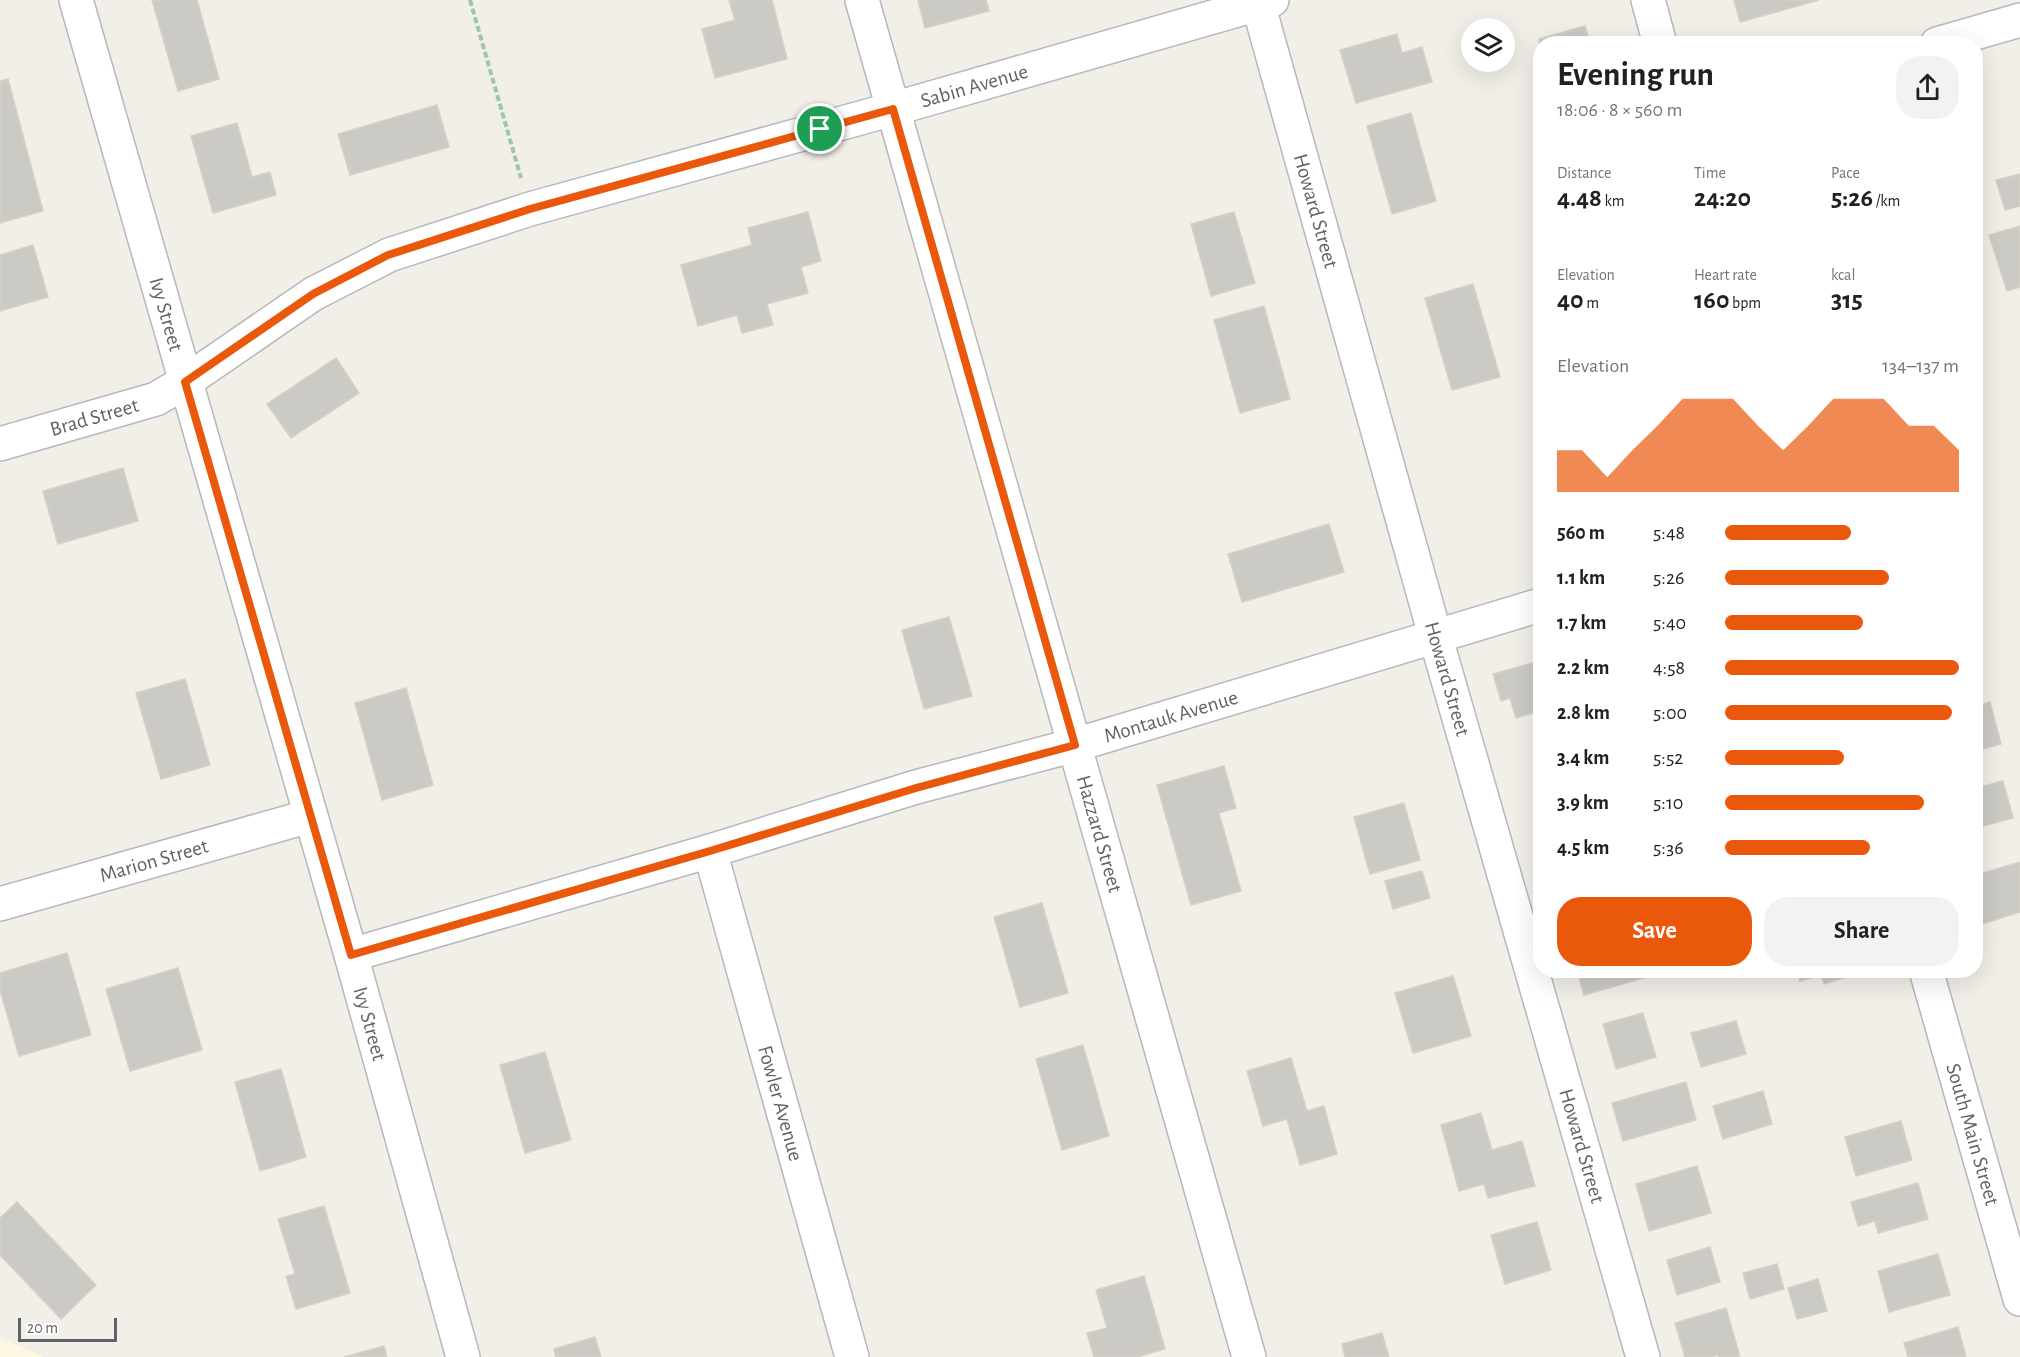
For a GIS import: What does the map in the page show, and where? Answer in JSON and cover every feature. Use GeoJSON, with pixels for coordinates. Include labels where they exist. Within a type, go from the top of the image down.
{"type":"FeatureCollection","features":[{"type":"Feature","properties":{"kind":"street","name":"Ivy Street"},"geometry":{"type":"LineString","coordinates":[[76,0],[351,955],[463,1357]]}},
{"type":"Feature","properties":{"kind":"street","name":"Hazzard Street"},"geometry":{"type":"LineString","coordinates":[[862,0],[1249,1357]]}},
{"type":"Feature","properties":{"kind":"street"},"geometry":{"type":"LineString","coordinates":[[1648,0],[1658,36]]}},
{"type":"Feature","properties":{"kind":"street","name":"Sabin Avenue"},"geometry":{"type":"LineString","coordinates":[[185,382],[313,294],[388,255],[530,209],[893,109],[1262,1]]}},
{"type":"Feature","properties":{"kind":"street","name":"Howard Street"},"geometry":{"type":"LineString","coordinates":[[1262,1],[1435,635],[1533,975]]}},
{"type":"Feature","properties":{"kind":"street"},"geometry":{"type":"LineString","coordinates":[[1965,36],[2020,20]]}},
{"type":"Feature","properties":{"kind":"street","name":"Brad Street"},"geometry":{"type":"LineString","coordinates":[[0,444],[156,399],[185,382]]}},
{"type":"Feature","properties":{"kind":"street","name":"Montauk Avenue"},"geometry":{"type":"LineString","coordinates":[[351,955],[710,851],[916,788],[1075,745],[1533,607]]}},
{"type":"Feature","properties":{"kind":"street","name":"Marion Street"},"geometry":{"type":"LineString","coordinates":[[0,904],[310,816]]}},
{"type":"Feature","properties":{"kind":"street","name":"Fowler Avenue"},"geometry":{"type":"LineString","coordinates":[[710,851],[852,1357]]}},
{"type":"Feature","properties":{"kind":"street","name":"Howard Street"},"geometry":{"type":"LineString","coordinates":[[1534,978],[1643,1357]]}},
{"type":"Feature","properties":{"kind":"street","name":"South Main Street"},"geometry":{"type":"LineString","coordinates":[[1928,978],[2020,1299]]}},
{"type":"Feature","properties":{"kind":"path"},"geometry":{"type":"LineString","coordinates":[[470,0],[530,209]]}},
{"type":"Feature","properties":{"kind":"shaded area"},"geometry":{"type":"Polygon","coordinates":[[[0,1337],[43,1357],[0,1357],[0,1337]]]}},
{"type":"Feature","properties":{"kind":"building"},"geometry":{"type":"Polygon","coordinates":[[[152,0],[197,0],[219,79],[178,91],[152,0]]]}},
{"type":"Feature","properties":{"kind":"building"},"geometry":{"type":"Polygon","coordinates":[[[729,0],[772,0],[787,59],[715,78],[702,29],[735,20],[729,0]]]}},
{"type":"Feature","properties":{"kind":"building"},"geometry":{"type":"Polygon","coordinates":[[[918,0],[986,0],[989,11],[925,28],[918,0]]]}},
{"type":"Feature","properties":{"kind":"building"},"geometry":{"type":"Polygon","coordinates":[[[1734,0],[1819,0],[1740,22],[1734,0]]]}},
{"type":"Feature","properties":{"kind":"building"},"geometry":{"type":"Polygon","coordinates":[[[1585,26],[1588,36],[1550,36],[1585,26]]]}},
{"type":"Feature","properties":{"kind":"building"},"geometry":{"type":"Polygon","coordinates":[[[1397,34],[1402,53],[1422,47],[1432,82],[1356,103],[1340,50],[1397,34]]]}},
{"type":"Feature","properties":{"kind":"building"},"geometry":{"type":"Polygon","coordinates":[[[8,79],[43,211],[0,223],[0,81],[8,79]]]}},
{"type":"Feature","properties":{"kind":"building"},"geometry":{"type":"Polygon","coordinates":[[[437,105],[449,147],[350,175],[338,134],[437,105]]]}},
{"type":"Feature","properties":{"kind":"building"},"geometry":{"type":"Polygon","coordinates":[[[1411,113],[1436,201],[1392,214],[1367,126],[1411,113]]]}},
{"type":"Feature","properties":{"kind":"building"},"geometry":{"type":"Polygon","coordinates":[[[237,123],[252,177],[270,172],[276,195],[213,213],[191,136],[237,123]]]}},
{"type":"Feature","properties":{"kind":"building"},"geometry":{"type":"Polygon","coordinates":[[[2020,174],[2020,206],[2005,210],[1996,180],[2020,174]]]}},
{"type":"Feature","properties":{"kind":"building"},"geometry":{"type":"Polygon","coordinates":[[[808,212],[821,261],[801,267],[808,293],[767,304],[773,325],[742,333],[737,315],[698,326],[681,265],[752,245],[748,228],[808,212]]]}},
{"type":"Feature","properties":{"kind":"building"},"geometry":{"type":"Polygon","coordinates":[[[1234,212],[1255,283],[1211,296],[1191,224],[1234,212]]]}},
{"type":"Feature","properties":{"kind":"building"},"geometry":{"type":"Polygon","coordinates":[[[2020,226],[2020,287],[2007,291],[1989,235],[2020,226]]]}},
{"type":"Feature","properties":{"kind":"building"},"geometry":{"type":"Polygon","coordinates":[[[33,245],[48,297],[0,311],[0,255],[33,245]]]}},
{"type":"Feature","properties":{"kind":"building"},"geometry":{"type":"Polygon","coordinates":[[[1473,284],[1500,377],[1452,390],[1425,298],[1473,284]]]}},
{"type":"Feature","properties":{"kind":"building"},"geometry":{"type":"Polygon","coordinates":[[[1264,306],[1290,399],[1240,413],[1214,320],[1264,306]]]}},
{"type":"Feature","properties":{"kind":"building"},"geometry":{"type":"Polygon","coordinates":[[[336,358],[359,393],[291,438],[267,404],[336,358]]]}},
{"type":"Feature","properties":{"kind":"building"},"geometry":{"type":"Polygon","coordinates":[[[123,468],[138,521],[58,544],[43,491],[123,468]]]}},
{"type":"Feature","properties":{"kind":"building"},"geometry":{"type":"Polygon","coordinates":[[[1329,524],[1344,572],[1242,602],[1228,554],[1329,524]]]}},
{"type":"Feature","properties":{"kind":"building"},"geometry":{"type":"Polygon","coordinates":[[[949,617],[972,696],[924,709],[902,630],[949,617]]]}},
{"type":"Feature","properties":{"kind":"building"},"geometry":{"type":"Polygon","coordinates":[[[1533,663],[1533,713],[1516,718],[1510,698],[1501,701],[1493,674],[1533,663]]]}},
{"type":"Feature","properties":{"kind":"building"},"geometry":{"type":"Polygon","coordinates":[[[185,679],[210,765],[161,779],[136,693],[185,679]]]}},
{"type":"Feature","properties":{"kind":"building"},"geometry":{"type":"Polygon","coordinates":[[[406,688],[433,785],[382,800],[355,703],[406,688]]]}},
{"type":"Feature","properties":{"kind":"building"},"geometry":{"type":"Polygon","coordinates":[[[1990,702],[2001,744],[1983,749],[1983,704],[1990,702]]]}},
{"type":"Feature","properties":{"kind":"building"},"geometry":{"type":"Polygon","coordinates":[[[1224,766],[1236,808],[1219,813],[1241,891],[1191,905],[1157,785],[1224,766]]]}},
{"type":"Feature","properties":{"kind":"building"},"geometry":{"type":"Polygon","coordinates":[[[2003,781],[2013,818],[1983,826],[1983,786],[2003,781]]]}},
{"type":"Feature","properties":{"kind":"building"},"geometry":{"type":"Polygon","coordinates":[[[1404,803],[1420,860],[1370,874],[1354,817],[1404,803]]]}},
{"type":"Feature","properties":{"kind":"building"},"geometry":{"type":"Polygon","coordinates":[[[2020,862],[2020,912],[1983,924],[1983,873],[2020,862]]]}},
{"type":"Feature","properties":{"kind":"building"},"geometry":{"type":"Polygon","coordinates":[[[1422,871],[1430,898],[1393,909],[1385,881],[1422,871]]]}},
{"type":"Feature","properties":{"kind":"building"},"geometry":{"type":"Polygon","coordinates":[[[1042,903],[1068,993],[1020,1007],[994,917],[1042,903]]]}},
{"type":"Feature","properties":{"kind":"building"},"geometry":{"type":"Polygon","coordinates":[[[67,953],[91,1035],[19,1056],[0,990],[0,973],[67,953]]]}},
{"type":"Feature","properties":{"kind":"building"},"geometry":{"type":"Polygon","coordinates":[[[178,968],[202,1050],[130,1071],[106,989],[178,968]]]}},
{"type":"Feature","properties":{"kind":"building"},"geometry":{"type":"Polygon","coordinates":[[[1453,976],[1471,1036],[1413,1053],[1395,993],[1453,976]]]}},
{"type":"Feature","properties":{"kind":"building"},"geometry":{"type":"Polygon","coordinates":[[[1579,978],[1644,978],[1584,995],[1579,978]]]}},
{"type":"Feature","properties":{"kind":"building"},"geometry":{"type":"Polygon","coordinates":[[[1822,978],[1844,978],[1824,984],[1822,978]]]}},
{"type":"Feature","properties":{"kind":"building"},"geometry":{"type":"Polygon","coordinates":[[[1643,1013],[1656,1057],[1616,1069],[1603,1024],[1643,1013]]]}},
{"type":"Feature","properties":{"kind":"building"},"geometry":{"type":"Polygon","coordinates":[[[1736,1021],[1746,1054],[1701,1067],[1691,1033],[1736,1021]]]}},
{"type":"Feature","properties":{"kind":"building"},"geometry":{"type":"Polygon","coordinates":[[[1083,1045],[1109,1136],[1062,1150],[1036,1059],[1083,1045]]]}},
{"type":"Feature","properties":{"kind":"building"},"geometry":{"type":"Polygon","coordinates":[[[545,1052],[571,1140],[525,1153],[500,1065],[545,1052]]]}},
{"type":"Feature","properties":{"kind":"building"},"geometry":{"type":"Polygon","coordinates":[[[1291,1058],[1307,1111],[1324,1106],[1337,1154],[1300,1165],[1287,1119],[1263,1126],[1247,1071],[1291,1058]]]}},
{"type":"Feature","properties":{"kind":"building"},"geometry":{"type":"Polygon","coordinates":[[[281,1069],[306,1157],[260,1171],[235,1082],[281,1069]]]}},
{"type":"Feature","properties":{"kind":"building"},"geometry":{"type":"Polygon","coordinates":[[[1686,1082],[1696,1120],[1623,1141],[1612,1103],[1686,1082]]]}},
{"type":"Feature","properties":{"kind":"building"},"geometry":{"type":"Polygon","coordinates":[[[1763,1091],[1772,1124],[1723,1139],[1713,1106],[1763,1091]]]}},
{"type":"Feature","properties":{"kind":"building"},"geometry":{"type":"Polygon","coordinates":[[[1481,1113],[1492,1150],[1522,1141],[1535,1186],[1488,1198],[1484,1184],[1459,1191],[1441,1125],[1481,1113]]]}},
{"type":"Feature","properties":{"kind":"building"},"geometry":{"type":"Polygon","coordinates":[[[1901,1121],[1912,1160],[1856,1176],[1845,1137],[1901,1121]]]}},
{"type":"Feature","properties":{"kind":"building"},"geometry":{"type":"Polygon","coordinates":[[[1697,1166],[1711,1213],[1649,1231],[1636,1184],[1697,1166]]]}},
{"type":"Feature","properties":{"kind":"building"},"geometry":{"type":"Polygon","coordinates":[[[1918,1183],[1928,1219],[1878,1233],[1875,1221],[1858,1226],[1851,1202],[1918,1183]]]}},
{"type":"Feature","properties":{"kind":"building"},"geometry":{"type":"Polygon","coordinates":[[[17,1202],[96,1285],[61,1319],[0,1255],[0,1218],[17,1202]]]}},
{"type":"Feature","properties":{"kind":"building"},"geometry":{"type":"Polygon","coordinates":[[[324,1206],[350,1293],[296,1309],[286,1276],[295,1274],[278,1219],[324,1206]]]}},
{"type":"Feature","properties":{"kind":"building"},"geometry":{"type":"Polygon","coordinates":[[[1537,1222],[1551,1270],[1505,1284],[1491,1235],[1537,1222]]]}},
{"type":"Feature","properties":{"kind":"building"},"geometry":{"type":"Polygon","coordinates":[[[1710,1247],[1720,1282],[1677,1295],[1667,1260],[1710,1247]]]}},
{"type":"Feature","properties":{"kind":"building"},"geometry":{"type":"Polygon","coordinates":[[[1938,1254],[1950,1295],[1889,1312],[1878,1271],[1938,1254]]]}},
{"type":"Feature","properties":{"kind":"building"},"geometry":{"type":"Polygon","coordinates":[[[1777,1264],[1784,1289],[1750,1299],[1743,1273],[1777,1264]]]}},
{"type":"Feature","properties":{"kind":"building"},"geometry":{"type":"Polygon","coordinates":[[[1144,1276],[1165,1349],[1137,1357],[1094,1357],[1087,1333],[1107,1328],[1096,1290],[1144,1276]]]}},
{"type":"Feature","properties":{"kind":"building"},"geometry":{"type":"Polygon","coordinates":[[[1818,1279],[1827,1311],[1797,1319],[1788,1288],[1818,1279]]]}},
{"type":"Feature","properties":{"kind":"building"},"geometry":{"type":"Polygon","coordinates":[[[1726,1308],[1740,1357],[1719,1357],[1718,1355],[1685,1357],[1675,1323],[1726,1308]]]}},
{"type":"Feature","properties":{"kind":"building"},"geometry":{"type":"Polygon","coordinates":[[[1958,1327],[1966,1357],[1908,1357],[1904,1343],[1958,1327]]]}},
{"type":"Feature","properties":{"kind":"building"},"geometry":{"type":"Polygon","coordinates":[[[1382,1333],[1389,1357],[1345,1357],[1342,1344],[1382,1333]]]}},
{"type":"Feature","properties":{"kind":"building"},"geometry":{"type":"Polygon","coordinates":[[[595,1337],[601,1357],[556,1357],[554,1349],[595,1337]]]}},
{"type":"Feature","properties":{"kind":"building"},"geometry":{"type":"Polygon","coordinates":[[[384,1346],[387,1357],[344,1357],[384,1346]]]}},
{"type":"Feature","properties":{"kind":"route"},"geometry":{"type":"LineString","coordinates":[[893,109],[1075,745],[916,788],[710,851],[351,955],[185,382],[313,294],[388,255],[530,209],[820,129],[893,109]]}}]}
